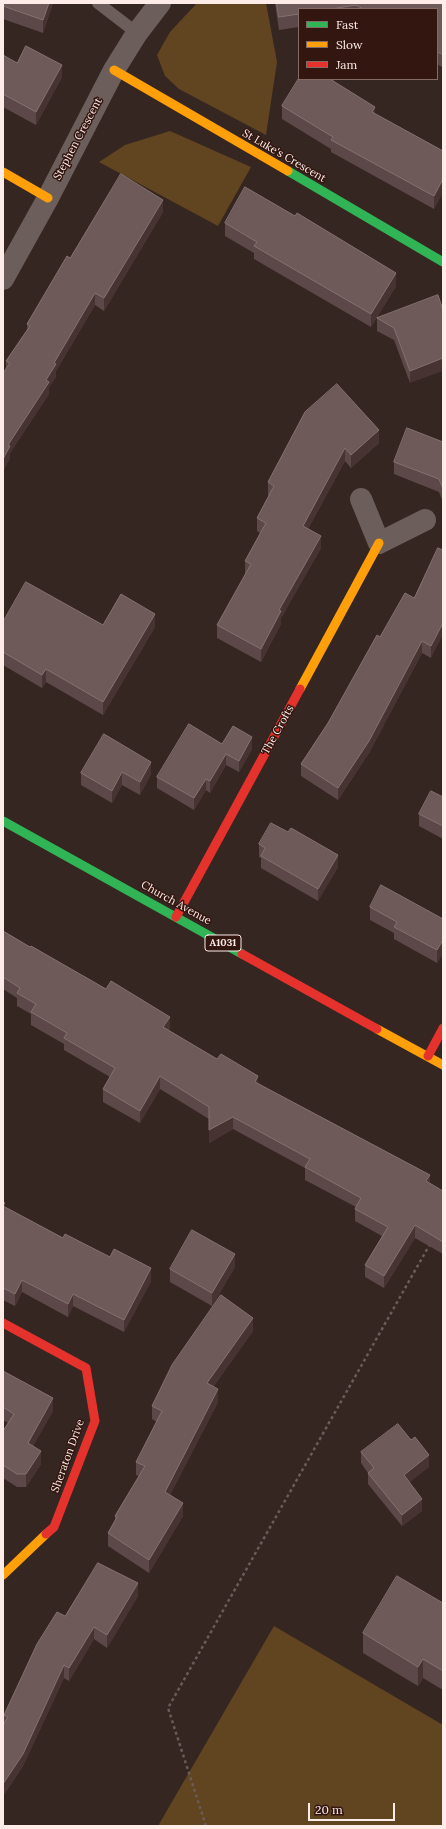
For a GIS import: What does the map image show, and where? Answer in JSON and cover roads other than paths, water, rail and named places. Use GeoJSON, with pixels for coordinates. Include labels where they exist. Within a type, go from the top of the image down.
{"type":"FeatureCollection","features":[{"type":"Feature","properties":{"kind":"street","name":"Stephen Crescent"},"geometry":{"type":"LineString","coordinates":[[3,279],[48,198],[114,70],[137,33],[160,3]]}},
{"type":"Feature","properties":{"kind":"street","name":"St Luke's Crescent"},"geometry":{"type":"LineString","coordinates":[[114,70],[443,262]]}},
{"type":"Feature","properties":{"kind":"street"},"geometry":{"type":"LineString","coordinates":[[3,172],[48,198]]}},
{"type":"Feature","properties":{"kind":"street"},"geometry":{"type":"LineString","coordinates":[[362,499],[379,543],[425,520]]}},
{"type":"Feature","properties":{"kind":"street","name":"The Crofts"},"geometry":{"type":"LineString","coordinates":[[176,917],[379,543]]}},
{"type":"Feature","properties":{"kind":"street","name":"Church Avenue"},"geometry":{"type":"LineString","coordinates":[[3,821],[443,1065]]}},
{"type":"Feature","properties":{"kind":"street"},"geometry":{"type":"LineString","coordinates":[[428,1056],[443,1028]]}},
{"type":"Feature","properties":{"kind":"street","name":"Sheraton Drive"},"geometry":{"type":"LineString","coordinates":[[3,1323],[86,1368],[95,1421],[54,1527],[3,1575]]}},
{"type":"Feature","properties":{"kind":"lane"},"geometry":{"type":"LineString","coordinates":[[98,3],[137,33]]}}]}
